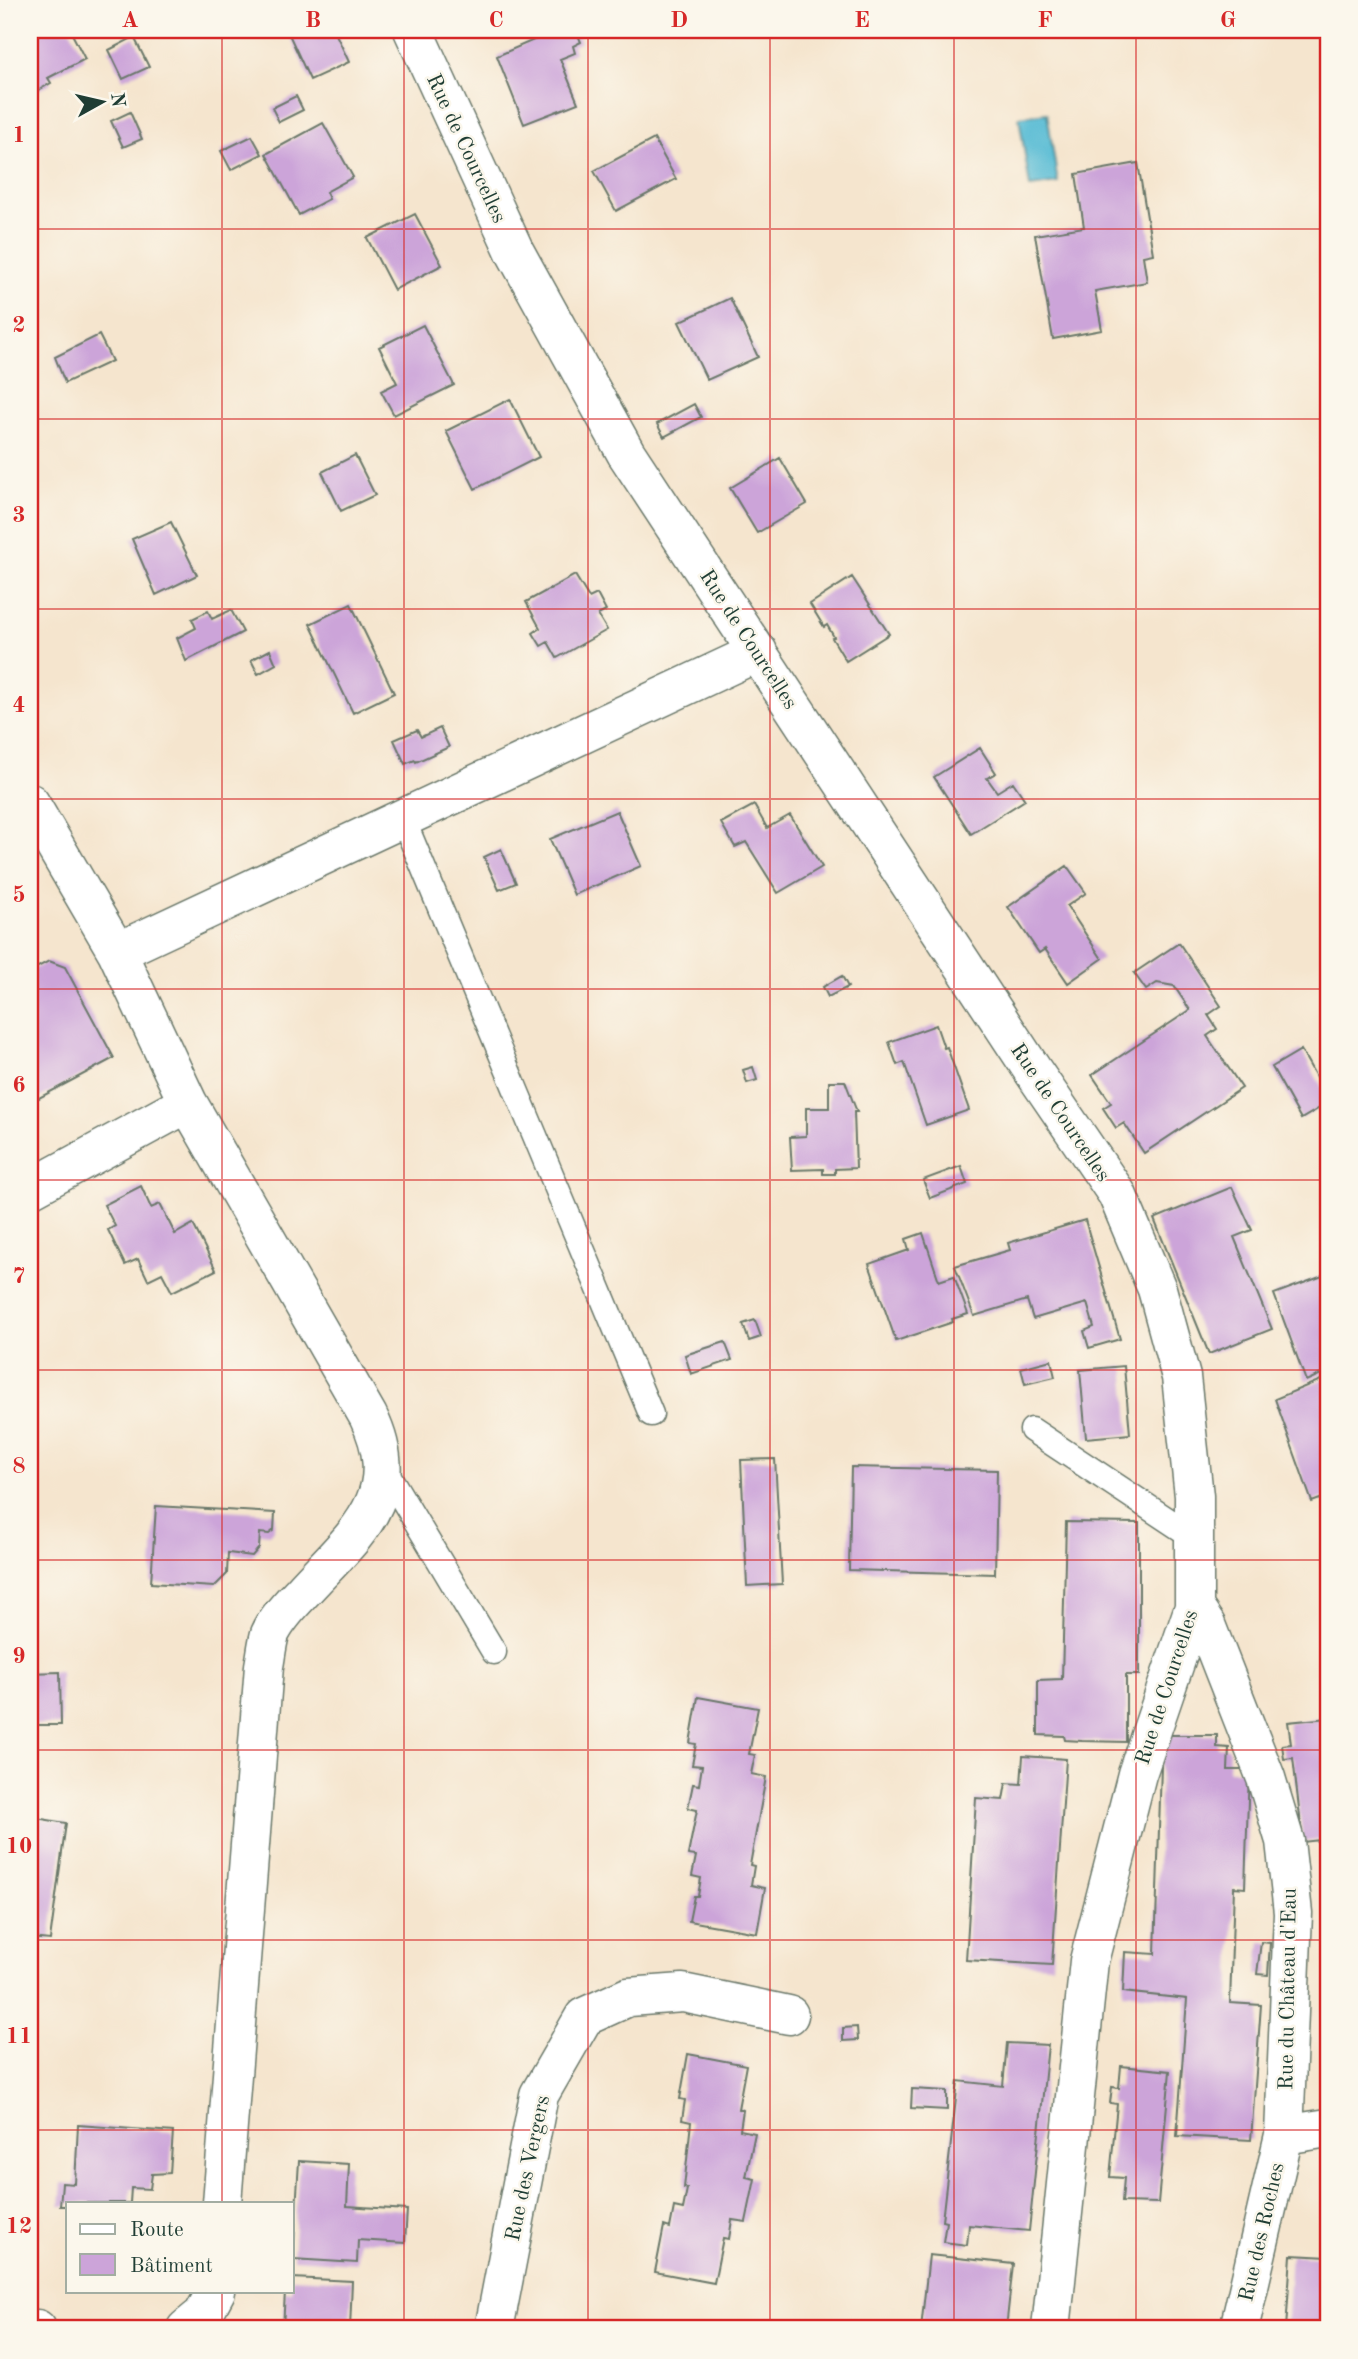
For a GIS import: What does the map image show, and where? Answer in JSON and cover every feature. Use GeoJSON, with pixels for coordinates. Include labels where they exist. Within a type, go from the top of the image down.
{"type":"FeatureCollection","features":[{"type":"Feature","properties":{"kind":"street","name":"Rue de Courcelles"},"geometry":{"type":"LineString","coordinates":[[413,30],[515,252],[625,453],[1117,1194],[1157,1289],[1181,1377],[1194,1496],[1194,1606],[1137,1774],[1089,1961],[1051,2329]]}},
{"type":"Feature","properties":{"kind":"street"},"geometry":{"type":"LineString","coordinates":[[117,952],[758,652]]}},
{"type":"Feature","properties":{"kind":"street"},"geometry":{"type":"LineString","coordinates":[[30,803],[117,952],[188,1103],[368,1416],[377,1436],[381,1463],[380,1490],[368,1517],[284,1612],[270,1634],[262,1679],[222,2202]]}},
{"type":"Feature","properties":{"kind":"street"},"geometry":{"type":"LineString","coordinates":[[30,1189],[188,1103]]}},
{"type":"Feature","properties":{"kind":"street","name":"Rue du Château d'Eau"},"geometry":{"type":"LineString","coordinates":[[1194,1606],[1206,1625],[1266,1778],[1285,1841],[1293,1913],[1284,2135]]}},
{"type":"Feature","properties":{"kind":"street","name":"Rue des Vergers"},"geometry":{"type":"LineString","coordinates":[[494,2329],[539,2095],[584,2017],[628,1997],[683,1993],[789,2015]]}},
{"type":"Feature","properties":{"kind":"street"},"geometry":{"type":"LineString","coordinates":[[1284,2135],[1328,2128]]}},
{"type":"Feature","properties":{"kind":"street","name":"Rue des Roches"},"geometry":{"type":"LineString","coordinates":[[1239,2329],[1284,2135]]}},
{"type":"Feature","properties":{"kind":"street"},"geometry":{"type":"LineString","coordinates":[[186,2329],[203,2315],[215,2292]]}},
{"type":"Feature","properties":{"kind":"street"},"geometry":{"type":"LineString","coordinates":[[30,2329],[37,2329]]}},
{"type":"Feature","properties":{"kind":"lane"},"geometry":{"type":"LineString","coordinates":[[403,819],[651,1415]]}},
{"type":"Feature","properties":{"kind":"lane"},"geometry":{"type":"LineString","coordinates":[[1032,1430],[1195,1538]]}},
{"type":"Feature","properties":{"kind":"lane"},"geometry":{"type":"LineString","coordinates":[[381,1463],[494,1652]]}},
{"type":"Feature","properties":{"kind":"water"},"geometry":{"type":"Polygon","coordinates":[[[1047,113],[1058,183],[1030,187],[1019,117],[1047,113]]]}},
{"type":"Feature","properties":{"kind":"building"},"geometry":{"type":"Polygon","coordinates":[[[47,30],[70,30],[85,59],[48,78],[51,83],[30,95],[30,39],[47,30]]]}},
{"type":"Feature","properties":{"kind":"building"},"geometry":{"type":"Polygon","coordinates":[[[287,30],[334,30],[349,62],[310,80],[287,30]]]}},
{"type":"Feature","properties":{"kind":"building"},"geometry":{"type":"Polygon","coordinates":[[[557,30],[576,30],[581,42],[573,46],[575,53],[560,59],[578,103],[524,124],[497,56],[557,30]]]}},
{"type":"Feature","properties":{"kind":"building"},"geometry":{"type":"Polygon","coordinates":[[[134,37],[149,67],[123,79],[109,50],[134,37]]]}},
{"type":"Feature","properties":{"kind":"building"},"geometry":{"type":"Polygon","coordinates":[[[296,96],[303,110],[279,122],[272,108],[296,96]]]}},
{"type":"Feature","properties":{"kind":"building"},"geometry":{"type":"Polygon","coordinates":[[[130,112],[142,139],[123,147],[111,121],[130,112]]]}},
{"type":"Feature","properties":{"kind":"building"},"geometry":{"type":"Polygon","coordinates":[[[323,123],[353,177],[326,192],[329,199],[299,215],[266,154],[323,123]]]}},
{"type":"Feature","properties":{"kind":"building"},"geometry":{"type":"Polygon","coordinates":[[[252,136],[262,154],[231,170],[221,151],[252,136]]]}},
{"type":"Feature","properties":{"kind":"building"},"geometry":{"type":"Polygon","coordinates":[[[654,139],[676,179],[616,211],[594,171],[654,139]]]}},
{"type":"Feature","properties":{"kind":"building"},"geometry":{"type":"Polygon","coordinates":[[[1138,163],[1153,254],[1143,256],[1147,282],[1095,291],[1102,330],[1053,339],[1035,235],[1084,227],[1076,174],[1138,163]]]}},
{"type":"Feature","properties":{"kind":"building"},"geometry":{"type":"Polygon","coordinates":[[[415,214],[442,265],[394,290],[367,238],[415,214]]]}},
{"type":"Feature","properties":{"kind":"building"},"geometry":{"type":"Polygon","coordinates":[[[730,298],[758,357],[707,380],[679,322],[730,298]]]}},
{"type":"Feature","properties":{"kind":"building"},"geometry":{"type":"Polygon","coordinates":[[[423,325],[454,385],[394,415],[381,391],[397,383],[379,347],[423,325]]]}},
{"type":"Feature","properties":{"kind":"building"},"geometry":{"type":"Polygon","coordinates":[[[99,335],[112,361],[65,383],[55,357],[99,335]]]}},
{"type":"Feature","properties":{"kind":"building"},"geometry":{"type":"Polygon","coordinates":[[[510,399],[539,457],[475,489],[446,431],[510,399]]]}},
{"type":"Feature","properties":{"kind":"building"},"geometry":{"type":"Polygon","coordinates":[[[694,404],[701,417],[664,437],[657,424],[694,404]]]}},
{"type":"Feature","properties":{"kind":"building"},"geometry":{"type":"Polygon","coordinates":[[[355,455],[375,495],[341,511],[322,472],[355,455]]]}},
{"type":"Feature","properties":{"kind":"building"},"geometry":{"type":"Polygon","coordinates":[[[780,458],[807,504],[757,533],[730,488],[780,458]]]}},
{"type":"Feature","properties":{"kind":"building"},"geometry":{"type":"Polygon","coordinates":[[[171,522],[197,575],[156,595],[132,539],[171,522]]]}},
{"type":"Feature","properties":{"kind":"building"},"geometry":{"type":"Polygon","coordinates":[[[575,575],[589,598],[597,594],[606,611],[598,615],[607,630],[557,658],[548,642],[541,646],[533,633],[540,628],[526,602],[575,575]]]}},
{"type":"Feature","properties":{"kind":"building"},"geometry":{"type":"Polygon","coordinates":[[[852,577],[889,634],[846,661],[827,625],[824,627],[810,604],[852,577]]]}},
{"type":"Feature","properties":{"kind":"building"},"geometry":{"type":"Polygon","coordinates":[[[351,604],[394,693],[353,713],[310,624],[351,604]]]}},
{"type":"Feature","properties":{"kind":"building"},"geometry":{"type":"Polygon","coordinates":[[[231,610],[243,632],[186,661],[177,638],[196,628],[192,619],[208,611],[212,619],[231,610]]]}},
{"type":"Feature","properties":{"kind":"building"},"geometry":{"type":"Polygon","coordinates":[[[270,650],[276,664],[258,674],[251,660],[270,650]]]}},
{"type":"Feature","properties":{"kind":"building"},"geometry":{"type":"Polygon","coordinates":[[[440,728],[449,747],[405,764],[394,740],[417,730],[421,737],[440,728]]]}},
{"type":"Feature","properties":{"kind":"building"},"geometry":{"type":"Polygon","coordinates":[[[980,748],[996,773],[987,778],[997,792],[1013,782],[1025,800],[971,834],[934,777],[980,748]]]}},
{"type":"Feature","properties":{"kind":"building"},"geometry":{"type":"Polygon","coordinates":[[[754,805],[767,828],[790,815],[822,867],[778,893],[746,842],[735,847],[721,823],[754,805]]]}},
{"type":"Feature","properties":{"kind":"building"},"geometry":{"type":"Polygon","coordinates":[[[617,811],[641,866],[574,895],[550,839],[617,811]]]}},
{"type":"Feature","properties":{"kind":"building"},"geometry":{"type":"Polygon","coordinates":[[[501,849],[516,883],[499,890],[484,857],[501,849]]]}},
{"type":"Feature","properties":{"kind":"building"},"geometry":{"type":"Polygon","coordinates":[[[1067,866],[1086,893],[1067,906],[1102,959],[1068,983],[1045,949],[1039,953],[1008,907],[1067,866]]]}},
{"type":"Feature","properties":{"kind":"building"},"geometry":{"type":"Polygon","coordinates":[[[1179,943],[1221,1006],[1208,1015],[1217,1029],[1207,1036],[1242,1088],[1144,1153],[1124,1123],[1116,1128],[1103,1108],[1111,1103],[1092,1075],[1190,1010],[1174,986],[1157,983],[1146,990],[1134,973],[1179,943]]]}},
{"type":"Feature","properties":{"kind":"building"},"geometry":{"type":"Polygon","coordinates":[[[49,961],[65,967],[114,1058],[39,1098],[30,1097],[30,971],[49,961]]]}},
{"type":"Feature","properties":{"kind":"building"},"geometry":{"type":"Polygon","coordinates":[[[842,976],[848,987],[828,997],[823,987],[842,976]]]}},
{"type":"Feature","properties":{"kind":"building"},"geometry":{"type":"Polygon","coordinates":[[[936,1025],[944,1048],[947,1047],[969,1110],[926,1125],[904,1062],[897,1065],[889,1042],[936,1025]]]}},
{"type":"Feature","properties":{"kind":"building"},"geometry":{"type":"Polygon","coordinates":[[[1301,1050],[1328,1098],[1328,1103],[1301,1119],[1272,1067],[1301,1050]]]}},
{"type":"Feature","properties":{"kind":"building"},"geometry":{"type":"Polygon","coordinates":[[[753,1067],[757,1080],[747,1083],[743,1070],[753,1067]]]}},
{"type":"Feature","properties":{"kind":"building"},"geometry":{"type":"Polygon","coordinates":[[[829,1081],[845,1081],[857,1112],[854,1112],[856,1168],[835,1169],[835,1174],[823,1174],[823,1169],[792,1170],[790,1137],[806,1136],[806,1108],[829,1108],[829,1081]]]}},
{"type":"Feature","properties":{"kind":"building"},"geometry":{"type":"Polygon","coordinates":[[[961,1166],[967,1184],[930,1198],[923,1180],[961,1166]]]}},
{"type":"Feature","properties":{"kind":"building"},"geometry":{"type":"Polygon","coordinates":[[[141,1186],[151,1208],[160,1204],[175,1234],[193,1224],[216,1270],[172,1292],[162,1273],[148,1280],[138,1259],[125,1265],[108,1230],[115,1226],[104,1205],[141,1186]]]}},
{"type":"Feature","properties":{"kind":"building"},"geometry":{"type":"Polygon","coordinates":[[[1232,1187],[1252,1230],[1234,1237],[1272,1329],[1209,1354],[1154,1219],[1232,1187]]]}},
{"type":"Feature","properties":{"kind":"building"},"geometry":{"type":"Polygon","coordinates":[[[1085,1220],[1120,1339],[1089,1348],[1084,1331],[1094,1327],[1087,1303],[1033,1319],[1027,1300],[974,1316],[955,1266],[1010,1250],[1008,1243],[1085,1220]]]}},
{"type":"Feature","properties":{"kind":"building"},"geometry":{"type":"Polygon","coordinates":[[[923,1233],[939,1281],[954,1276],[968,1314],[952,1319],[953,1322],[896,1341],[869,1264],[909,1250],[906,1239],[923,1233]]]}},
{"type":"Feature","properties":{"kind":"building"},"geometry":{"type":"Polygon","coordinates":[[[1328,1274],[1328,1371],[1306,1381],[1274,1294],[1328,1274]]]}},
{"type":"Feature","properties":{"kind":"building"},"geometry":{"type":"Polygon","coordinates":[[[755,1320],[761,1337],[749,1341],[743,1324],[755,1320]]]}},
{"type":"Feature","properties":{"kind":"building"},"geometry":{"type":"Polygon","coordinates":[[[725,1342],[732,1360],[691,1374],[685,1355],[725,1342]]]}},
{"type":"Feature","properties":{"kind":"building"},"geometry":{"type":"Polygon","coordinates":[[[1051,1360],[1055,1377],[1025,1384],[1021,1368],[1051,1360]]]}},
{"type":"Feature","properties":{"kind":"building"},"geometry":{"type":"Polygon","coordinates":[[[1124,1366],[1130,1434],[1086,1438],[1080,1370],[1124,1366]]]}},
{"type":"Feature","properties":{"kind":"building"},"geometry":{"type":"Polygon","coordinates":[[[1328,1377],[1328,1496],[1312,1502],[1275,1399],[1328,1377]]]}},
{"type":"Feature","properties":{"kind":"building"},"geometry":{"type":"Polygon","coordinates":[[[775,1459],[782,1584],[747,1586],[741,1460],[775,1459]]]}},
{"type":"Feature","properties":{"kind":"building"},"geometry":{"type":"Polygon","coordinates":[[[851,1467],[997,1470],[995,1574],[849,1570],[851,1467]]]}},
{"type":"Feature","properties":{"kind":"building"},"geometry":{"type":"Polygon","coordinates":[[[156,1506],[275,1513],[274,1530],[269,1534],[260,1533],[259,1548],[252,1556],[228,1553],[227,1574],[214,1587],[151,1583],[156,1506]]]}},
{"type":"Feature","properties":{"kind":"building"},"geometry":{"type":"Polygon","coordinates":[[[1066,1522],[1139,1523],[1139,1675],[1126,1675],[1126,1742],[1065,1740],[1064,1736],[1038,1735],[1038,1680],[1062,1679],[1066,1522]]]}},
{"type":"Feature","properties":{"kind":"building"},"geometry":{"type":"Polygon","coordinates":[[[60,1672],[61,1725],[30,1725],[30,1673],[60,1672]]]}},
{"type":"Feature","properties":{"kind":"building"},"geometry":{"type":"Polygon","coordinates":[[[698,1697],[758,1708],[749,1754],[755,1755],[751,1774],[766,1777],[750,1865],[754,1866],[751,1885],[765,1888],[757,1933],[689,1921],[701,1878],[692,1876],[696,1856],[688,1855],[697,1810],[688,1808],[693,1784],[699,1785],[702,1766],[692,1765],[696,1744],[690,1743],[698,1697]]]}},
{"type":"Feature","properties":{"kind":"building"},"geometry":{"type":"Polygon","coordinates":[[[1328,1718],[1328,1839],[1303,1842],[1293,1758],[1284,1759],[1282,1745],[1291,1744],[1288,1722],[1328,1718]]]}},
{"type":"Feature","properties":{"kind":"building"},"geometry":{"type":"Polygon","coordinates":[[[1162,1735],[1217,1735],[1217,1747],[1229,1748],[1228,1770],[1249,1770],[1245,1888],[1234,1887],[1230,2003],[1261,2005],[1251,2140],[1177,2136],[1187,1999],[1123,1992],[1125,1952],[1155,1954],[1162,1735]]]}},
{"type":"Feature","properties":{"kind":"building"},"geometry":{"type":"Polygon","coordinates":[[[1023,1756],[1066,1759],[1052,1965],[966,1960],[976,1798],[1003,1800],[1006,1783],[1021,1784],[1023,1756]]]}},
{"type":"Feature","properties":{"kind":"building"},"geometry":{"type":"Polygon","coordinates":[[[30,1817],[66,1823],[50,1940],[30,1938],[30,1817]]]}},
{"type":"Feature","properties":{"kind":"building"},"geometry":{"type":"Polygon","coordinates":[[[1261,1942],[1270,1943],[1268,1975],[1257,1974],[1261,1942]]]}},
{"type":"Feature","properties":{"kind":"building"},"geometry":{"type":"Polygon","coordinates":[[[857,2027],[858,2040],[843,2041],[843,2028],[857,2027]]]}},
{"type":"Feature","properties":{"kind":"building"},"geometry":{"type":"Polygon","coordinates":[[[1007,2043],[1048,2045],[1029,2231],[969,2225],[967,2245],[943,2242],[946,2222],[942,2221],[958,2081],[1003,2086],[1007,2043]]]}},
{"type":"Feature","properties":{"kind":"building"},"geometry":{"type":"Polygon","coordinates":[[[688,2054],[746,2065],[738,2109],[743,2110],[740,2130],[755,2133],[746,2177],[755,2179],[746,2222],[732,2220],[729,2239],[723,2238],[714,2283],[655,2272],[664,2226],[670,2228],[674,2207],[683,2209],[687,2189],[684,2188],[691,2122],[682,2120],[685,2100],[680,2099],[688,2054]]]}},
{"type":"Feature","properties":{"kind":"building"},"geometry":{"type":"Polygon","coordinates":[[[1121,2066],[1170,2071],[1158,2203],[1122,2202],[1124,2178],[1110,2177],[1117,2104],[1110,2103],[1112,2087],[1119,2088],[1121,2066]]]}},
{"type":"Feature","properties":{"kind":"building"},"geometry":{"type":"Polygon","coordinates":[[[912,2089],[947,2091],[947,2110],[911,2108],[912,2089]]]}},
{"type":"Feature","properties":{"kind":"building"},"geometry":{"type":"Polygon","coordinates":[[[78,2125],[173,2132],[170,2173],[152,2174],[150,2189],[131,2188],[130,2202],[66,2202],[66,2206],[60,2206],[62,2183],[75,2184],[78,2125]]]}},
{"type":"Feature","properties":{"kind":"building"},"geometry":{"type":"Polygon","coordinates":[[[299,2161],[349,2164],[347,2206],[407,2210],[405,2243],[358,2240],[357,2263],[294,2259],[299,2161]]]}},
{"type":"Feature","properties":{"kind":"building"},"geometry":{"type":"Polygon","coordinates":[[[929,2255],[1013,2264],[1006,2329],[921,2329],[929,2255]]]}},
{"type":"Feature","properties":{"kind":"building"},"geometry":{"type":"Polygon","coordinates":[[[1291,2255],[1328,2257],[1328,2329],[1286,2329],[1291,2255]]]}},
{"type":"Feature","properties":{"kind":"building"},"geometry":{"type":"Polygon","coordinates":[[[294,2278],[352,2281],[350,2329],[283,2329],[285,2292],[294,2292],[294,2278]]]}}]}
